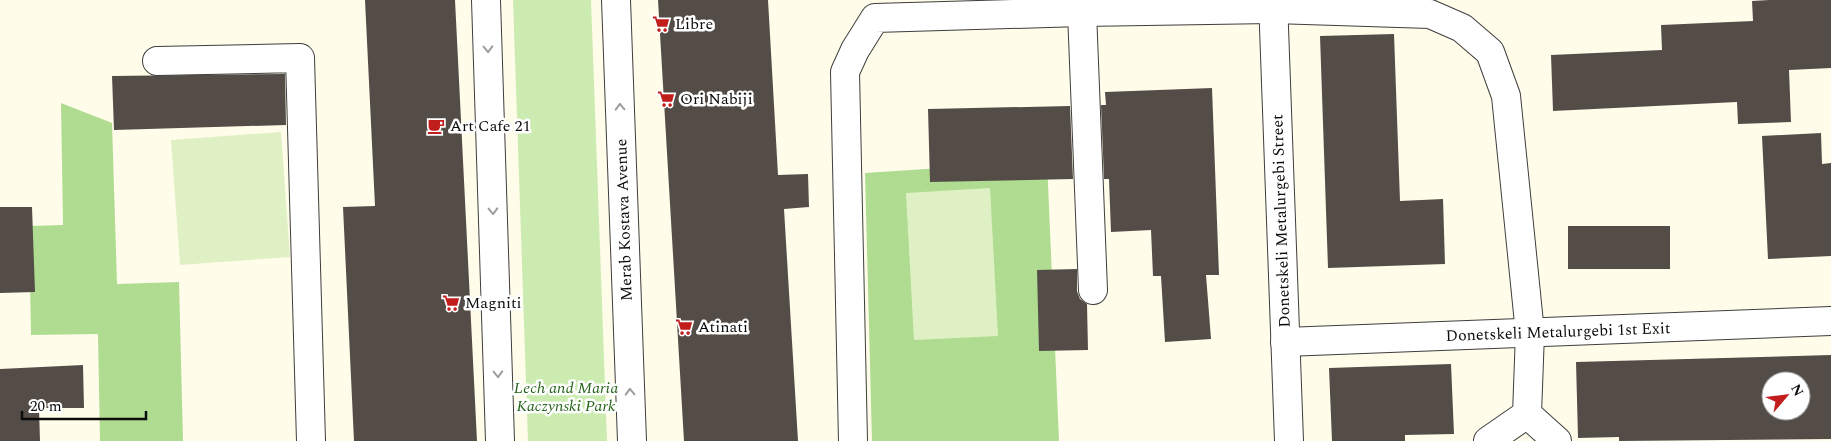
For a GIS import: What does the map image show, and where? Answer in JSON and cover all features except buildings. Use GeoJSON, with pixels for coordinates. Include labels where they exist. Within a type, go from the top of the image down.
{"type":"FeatureCollection","features":[{"type":"Feature","properties":{"kind":"street"},"geometry":{"type":"LineString","coordinates":[[486,0],[500,441]]}},
{"type":"Feature","properties":{"kind":"street","name":"Merab Kostava Avenue"},"geometry":{"type":"LineString","coordinates":[[616,0],[632,441]]}},
{"type":"Feature","properties":{"kind":"street"},"geometry":{"type":"LineString","coordinates":[[853,441],[845,72],[855,50],[875,18],[1274,5],[1430,14],[1462,28],[1490,52],[1506,96],[1530,333],[1528,414],[1556,441]]}},
{"type":"Feature","properties":{"kind":"street","name":"Donetskeli Metalurgebi Street"},"geometry":{"type":"LineString","coordinates":[[1274,5],[1289,441]]}},
{"type":"Feature","properties":{"kind":"street"},"geometry":{"type":"LineString","coordinates":[[1082,12],[1093,290]]}},
{"type":"Feature","properties":{"kind":"street"},"geometry":{"type":"LineString","coordinates":[[156,61],[300,58],[311,441]]}},
{"type":"Feature","properties":{"kind":"street","name":"Donetskeli Metalurgebi 1st Exit"},"geometry":{"type":"LineString","coordinates":[[1285,342],[1831,321]]}},
{"type":"Feature","properties":{"kind":"street"},"geometry":{"type":"LineString","coordinates":[[1488,441],[1528,414]]}},
{"type":"Feature","properties":{"kind":"green space","name":"Lech and Maria Kaczynski Park"},"geometry":{"type":"Polygon","coordinates":[[[513,0],[591,0],[607,441],[528,441],[513,0]]]}},
{"type":"Feature","properties":{"kind":"green space"},"geometry":{"type":"Polygon","coordinates":[[[61,103],[112,123],[117,284],[179,282],[183,441],[100,441],[98,334],[31,335],[29,226],[63,225],[61,103]]]}},
{"type":"Feature","properties":{"kind":"green space"},"geometry":{"type":"Polygon","coordinates":[[[281,132],[290,257],[180,265],[171,140],[281,132]]]}},
{"type":"Feature","properties":{"kind":"green space"},"geometry":{"type":"Polygon","coordinates":[[[1047,161],[1059,441],[872,441],[865,173],[1047,161]]]}},
{"type":"Feature","properties":{"kind":"green space"},"geometry":{"type":"Polygon","coordinates":[[[990,188],[998,336],[914,340],[906,193],[990,188]]]}},
{"type":"Feature","properties":{"kind":"place","name":"Libre"},"geometry":{"type":"Point","coordinates":[661,24]}},
{"type":"Feature","properties":{"kind":"place","name":"Ori Nabiji"},"geometry":{"type":"Point","coordinates":[666,99]}},
{"type":"Feature","properties":{"kind":"place","name":"Art Cafe 21"},"geometry":{"type":"Point","coordinates":[436,126]}},
{"type":"Feature","properties":{"kind":"place","name":"Magniti"},"geometry":{"type":"Point","coordinates":[451,303]}},
{"type":"Feature","properties":{"kind":"place","name":"Atinati"},"geometry":{"type":"Point","coordinates":[684,327]}}]}
